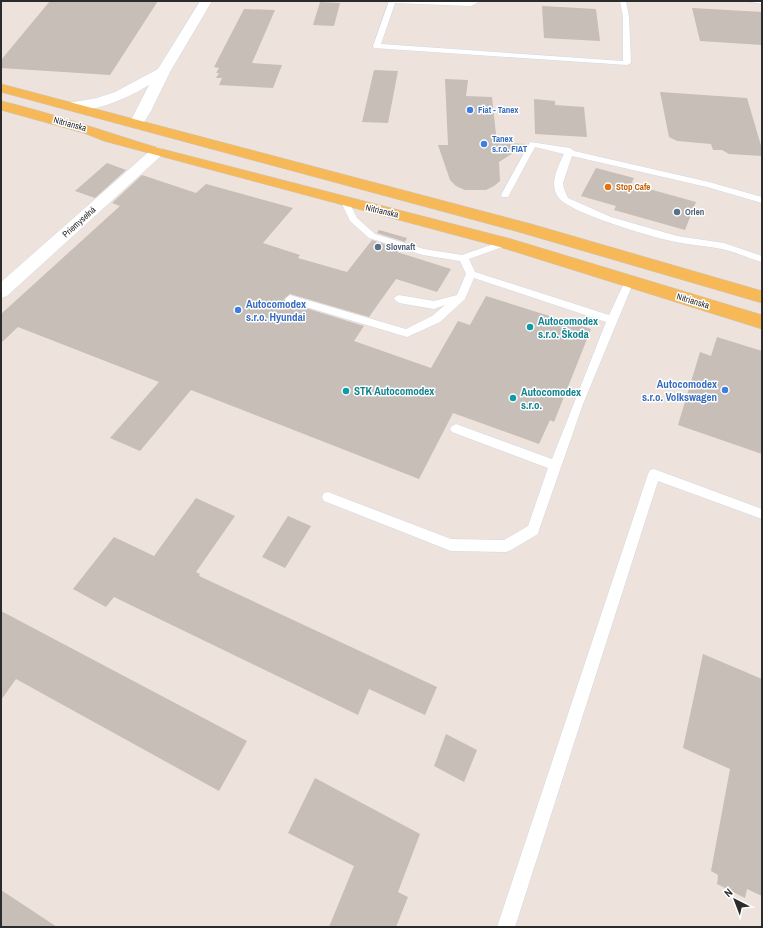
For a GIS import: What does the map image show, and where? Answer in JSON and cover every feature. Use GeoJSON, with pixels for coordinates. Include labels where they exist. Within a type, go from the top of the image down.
{"type":"FeatureCollection","features":[{"type":"Feature","properties":{"kind":"main road","name":"Nitrianska"},"geometry":{"type":"LineString","coordinates":[[1,88],[73,106],[517,226],[762,297]]}},
{"type":"Feature","properties":{"kind":"main road","name":"Nitrianska"},"geometry":{"type":"LineString","coordinates":[[1,105],[98,132],[109,138],[157,152],[505,243],[762,322]]}},
{"type":"Feature","properties":{"kind":"main road"},"geometry":{"type":"LineString","coordinates":[[98,132],[130,129],[136,124],[157,152],[165,147],[191,139]]}},
{"type":"Feature","properties":{"kind":"street"},"geometry":{"type":"LineString","coordinates":[[136,124],[163,72],[206,1]]}},
{"type":"Feature","properties":{"kind":"street"},"geometry":{"type":"LineString","coordinates":[[73,106],[95,104],[124,95],[163,72]]}},
{"type":"Feature","properties":{"kind":"street","name":"Priemyselná"},"geometry":{"type":"LineString","coordinates":[[1,292],[157,152]]}},
{"type":"Feature","properties":{"kind":"lane"},"geometry":{"type":"LineString","coordinates":[[477,1],[471,4],[393,1],[377,46],[627,63],[626,17],[623,1]]}},
{"type":"Feature","properties":{"kind":"lane"},"geometry":{"type":"LineString","coordinates":[[749,1],[762,2]]}},
{"type":"Feature","properties":{"kind":"lane"},"geometry":{"type":"LineString","coordinates":[[504,195],[533,144],[570,151],[709,184],[762,200]]}},
{"type":"Feature","properties":{"kind":"lane"},"geometry":{"type":"LineString","coordinates":[[570,151],[565,162],[558,187],[559,195],[565,200],[608,219],[676,239],[724,246],[762,259]]}},
{"type":"Feature","properties":{"kind":"lane"},"geometry":{"type":"LineString","coordinates":[[345,202],[353,219],[372,236],[423,252],[463,258],[505,243]]}},
{"type":"Feature","properties":{"kind":"lane"},"geometry":{"type":"LineString","coordinates":[[463,258],[471,274],[611,320]]}},
{"type":"Feature","properties":{"kind":"lane"},"geometry":{"type":"LineString","coordinates":[[290,299],[408,334],[436,319],[461,297],[471,274]]}},
{"type":"Feature","properties":{"kind":"lane"},"geometry":{"type":"LineString","coordinates":[[328,497],[451,545],[506,546],[533,530],[555,465],[611,320],[628,281]]}},
{"type":"Feature","properties":{"kind":"lane"},"geometry":{"type":"LineString","coordinates":[[399,299],[434,304],[461,297]]}},
{"type":"Feature","properties":{"kind":"lane"},"geometry":{"type":"LineString","coordinates":[[456,429],[555,465]]}},
{"type":"Feature","properties":{"kind":"lane"},"geometry":{"type":"LineString","coordinates":[[506,927],[654,474],[762,514]]}},
{"type":"Feature","properties":{"kind":"building"},"geometry":{"type":"Polygon","coordinates":[[[50,1],[158,1],[110,75],[1,68],[1,60],[50,1]]]}},
{"type":"Feature","properties":{"kind":"building"},"geometry":{"type":"Polygon","coordinates":[[[320,2],[340,3],[334,26],[313,25],[320,2]]]}},
{"type":"Feature","properties":{"kind":"building"},"geometry":{"type":"Polygon","coordinates":[[[542,6],[596,9],[600,41],[544,38],[542,6]]]}},
{"type":"Feature","properties":{"kind":"building"},"geometry":{"type":"Polygon","coordinates":[[[692,8],[762,12],[762,45],[700,41],[692,8]]]}},
{"type":"Feature","properties":{"kind":"building"},"geometry":{"type":"Polygon","coordinates":[[[244,9],[275,10],[252,63],[282,65],[273,88],[219,85],[222,78],[216,78],[219,73],[216,73],[219,68],[214,67],[244,9]]]}},
{"type":"Feature","properties":{"kind":"building"},"geometry":{"type":"Polygon","coordinates":[[[374,70],[398,71],[388,123],[362,122],[374,70]]]}},
{"type":"Feature","properties":{"kind":"building","name":"Tanex s.r.o. FIAT"},"geometry":{"type":"Polygon","coordinates":[[[445,79],[468,80],[466,96],[492,97],[497,143],[527,144],[499,162],[500,181],[486,190],[465,190],[456,186],[450,180],[438,145],[448,145],[445,79]]]}},
{"type":"Feature","properties":{"kind":"building"},"geometry":{"type":"Polygon","coordinates":[[[660,92],[747,98],[762,149],[762,156],[729,154],[722,150],[713,150],[711,144],[677,141],[669,137],[660,92]]]}},
{"type":"Feature","properties":{"kind":"building"},"geometry":{"type":"Polygon","coordinates":[[[534,99],[555,101],[555,105],[584,107],[587,137],[535,134],[534,99]]]}},
{"type":"Feature","properties":{"kind":"building"},"geometry":{"type":"Polygon","coordinates":[[[107,163],[126,170],[95,198],[75,191],[107,163]]]}},
{"type":"Feature","properties":{"kind":"building"},"geometry":{"type":"Polygon","coordinates":[[[596,168],[634,178],[631,184],[696,202],[685,230],[614,210],[616,206],[581,196],[596,168]]]}},
{"type":"Feature","properties":{"kind":"building"},"geometry":{"type":"Polygon","coordinates":[[[142,175],[196,193],[206,184],[293,208],[263,243],[300,255],[298,258],[347,272],[372,240],[399,249],[397,252],[451,269],[437,292],[396,279],[369,317],[290,294],[284,299],[286,302],[364,326],[354,341],[431,368],[458,321],[470,325],[486,296],[591,329],[554,422],[550,420],[539,444],[453,413],[419,479],[191,390],[140,451],[110,438],[159,382],[18,327],[1,343],[1,314],[120,206],[112,203],[142,175]]]}},
{"type":"Feature","properties":{"kind":"building"},"geometry":{"type":"Polygon","coordinates":[[[379,230],[407,238],[405,242],[377,233],[379,230]]]}},
{"type":"Feature","properties":{"kind":"building","name":"Autocomodex s.r.o. Volkswagen"},"geometry":{"type":"Polygon","coordinates":[[[717,337],[762,351],[762,454],[678,425],[700,352],[711,356],[717,337]]]}},
{"type":"Feature","properties":{"kind":"building"},"geometry":{"type":"Polygon","coordinates":[[[196,498],[235,516],[196,572],[200,574],[199,576],[437,687],[425,715],[369,689],[358,715],[114,597],[106,607],[73,589],[114,537],[154,556],[196,498]]]}},
{"type":"Feature","properties":{"kind":"building"},"geometry":{"type":"Polygon","coordinates":[[[288,516],[311,526],[285,568],[262,557],[288,516]]]}},
{"type":"Feature","properties":{"kind":"building"},"geometry":{"type":"Polygon","coordinates":[[[1,611],[247,741],[219,791],[16,679],[1,700],[1,611]]]}},
{"type":"Feature","properties":{"kind":"building"},"geometry":{"type":"Polygon","coordinates":[[[703,654],[762,679],[762,896],[747,889],[745,898],[717,884],[718,875],[711,871],[730,769],[683,748],[703,654]]]}},
{"type":"Feature","properties":{"kind":"building"},"geometry":{"type":"Polygon","coordinates":[[[446,734],[477,750],[464,782],[434,766],[446,734]]]}},
{"type":"Feature","properties":{"kind":"building"},"geometry":{"type":"Polygon","coordinates":[[[315,778],[420,834],[398,892],[408,897],[396,927],[329,927],[354,866],[288,833],[315,778]]]}},
{"type":"Feature","properties":{"kind":"building"},"geometry":{"type":"Polygon","coordinates":[[[1,890],[57,927],[1,927],[1,890]]]}},
{"type":"Feature","properties":{"kind":"place","name":"Fiat - Tanex"},"geometry":{"type":"Point","coordinates":[470,110]}},
{"type":"Feature","properties":{"kind":"place","name":"Tanex s.r.o. FIAT"},"geometry":{"type":"Point","coordinates":[484,144]}},
{"type":"Feature","properties":{"kind":"place","name":"Stop Cafe"},"geometry":{"type":"Point","coordinates":[608,187]}},
{"type":"Feature","properties":{"kind":"place","name":"Orlen"},"geometry":{"type":"Point","coordinates":[677,212]}},
{"type":"Feature","properties":{"kind":"place","name":"Slovnaft"},"geometry":{"type":"Point","coordinates":[378,247]}},
{"type":"Feature","properties":{"kind":"place","name":"Autocomodex s.r.o. Hyundai"},"geometry":{"type":"Point","coordinates":[238,310]}},
{"type":"Feature","properties":{"kind":"place","name":"Autocomodex s.r.o. Škoda"},"geometry":{"type":"Point","coordinates":[530,327]}},
{"type":"Feature","properties":{"kind":"place","name":"Autocomodex s.r.o. Volkswagen"},"geometry":{"type":"Point","coordinates":[725,390]}},
{"type":"Feature","properties":{"kind":"place","name":"STK Autocomodex"},"geometry":{"type":"Point","coordinates":[346,391]}},
{"type":"Feature","properties":{"kind":"place","name":"Autocomodex s.r.o."},"geometry":{"type":"Point","coordinates":[513,398]}}]}
